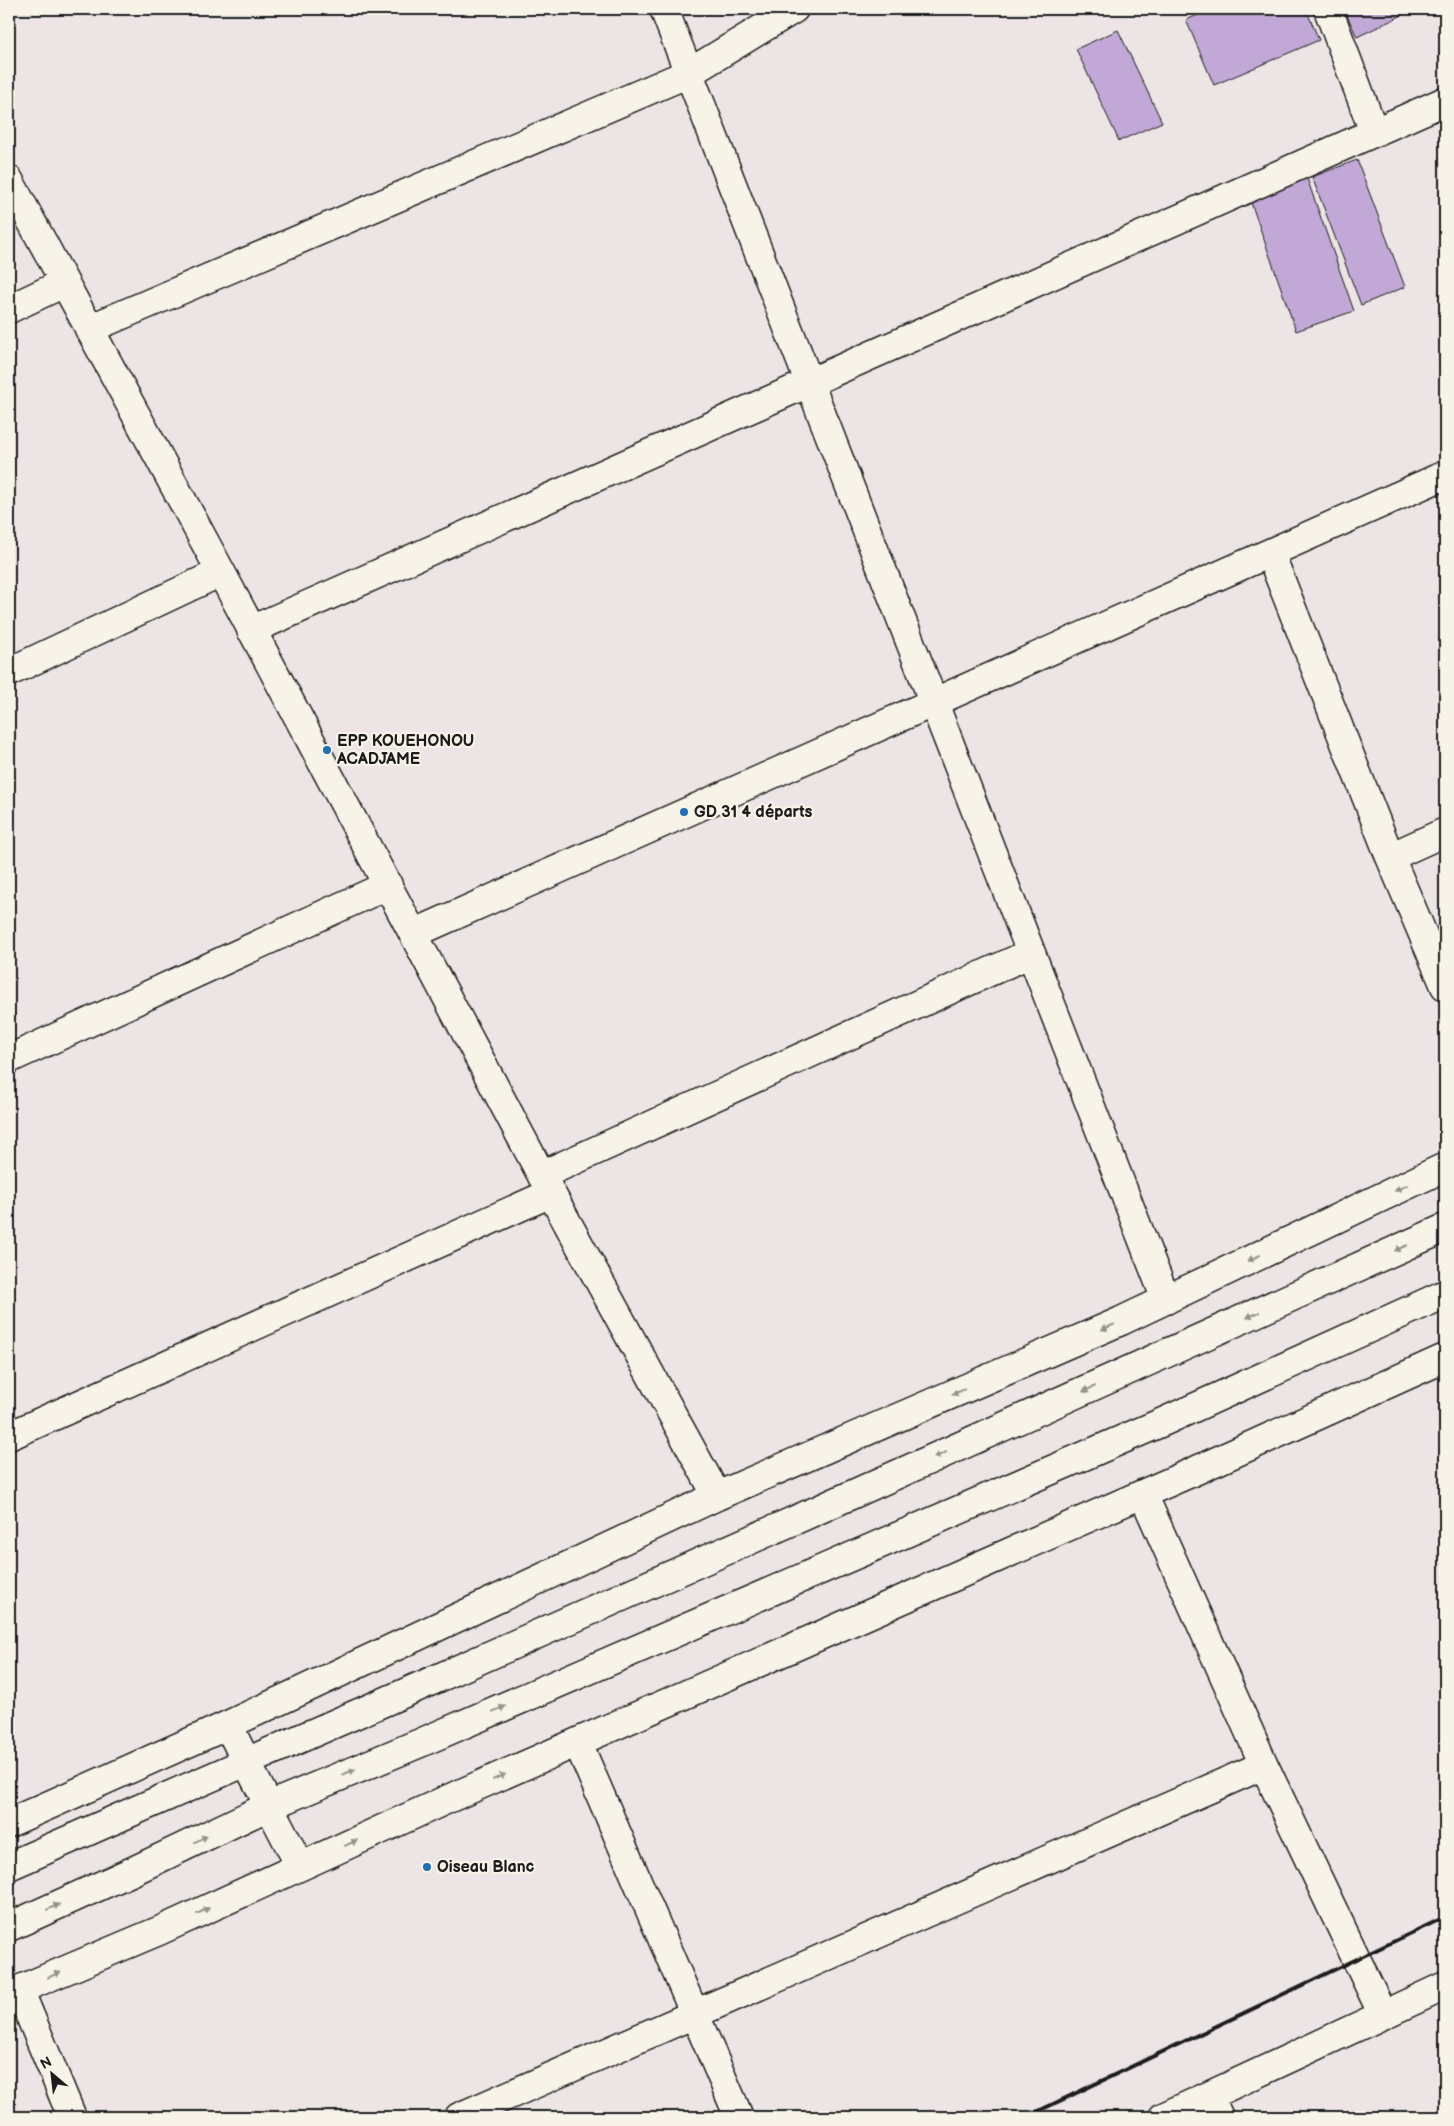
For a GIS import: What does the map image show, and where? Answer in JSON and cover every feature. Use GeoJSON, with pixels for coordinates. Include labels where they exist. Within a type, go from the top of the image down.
{"type":"FeatureCollection","features":[{"type":"Feature","properties":{"kind":"main road"},"geometry":{"type":"LineString","coordinates":[[664,9],[1166,1300]]}},
{"type":"Feature","properties":{"kind":"main road"},"geometry":{"type":"LineString","coordinates":[[89,329],[689,73],[794,9]]}},
{"type":"Feature","properties":{"kind":"main road"},"geometry":{"type":"LineString","coordinates":[[1328,9],[1374,132]]}},
{"type":"Feature","properties":{"kind":"main road"},"geometry":{"type":"LineString","coordinates":[[251,630],[1445,101]]}},
{"type":"Feature","properties":{"kind":"main road"},"geometry":{"type":"LineString","coordinates":[[9,180],[221,572],[546,1184],[718,1496]]}},
{"type":"Feature","properties":{"kind":"main road"},"geometry":{"type":"LineString","coordinates":[[9,309],[64,283]]}},
{"type":"Feature","properties":{"kind":"main road"},"geometry":{"type":"LineString","coordinates":[[414,933],[1445,475]]}},
{"type":"Feature","properties":{"kind":"main road"},"geometry":{"type":"LineString","coordinates":[[1270,553],[1390,857],[1445,986]]}},
{"type":"Feature","properties":{"kind":"main road"},"geometry":{"type":"LineString","coordinates":[[9,672],[221,572]]}},
{"type":"Feature","properties":{"kind":"main road"},"geometry":{"type":"LineString","coordinates":[[1390,857],[1445,832]]}},
{"type":"Feature","properties":{"kind":"main road"},"geometry":{"type":"LineString","coordinates":[[9,1059],[388,885]]}},
{"type":"Feature","properties":{"kind":"main road"},"geometry":{"type":"LineString","coordinates":[[9,1436],[546,1184],[1031,953]]}},
{"type":"Feature","properties":{"kind":"main road"},"geometry":{"type":"LineString","coordinates":[[9,1823],[228,1725],[718,1496],[1112,1325],[1445,1167]]}},
{"type":"Feature","properties":{"kind":"main road"},"geometry":{"type":"LineString","coordinates":[[9,1866],[246,1761],[395,1698],[1445,1228]]}},
{"type":"Feature","properties":{"kind":"main road"},"geometry":{"type":"LineString","coordinates":[[9,1927],[133,1871],[269,1806],[420,1743],[1165,1421],[1445,1294]]}},
{"type":"Feature","properties":{"kind":"main road"},"geometry":{"type":"LineString","coordinates":[[72,2117],[14,1992],[161,1930],[300,1866],[1143,1494],[1445,1358]]}},
{"type":"Feature","properties":{"kind":"main road"},"geometry":{"type":"LineString","coordinates":[[1143,1494],[1264,1765],[1383,2015]]}},
{"type":"Feature","properties":{"kind":"main road"},"geometry":{"type":"LineString","coordinates":[[228,1725],[300,1866]]}},
{"type":"Feature","properties":{"kind":"main road"},"geometry":{"type":"LineString","coordinates":[[578,1743],[739,2117]]}},
{"type":"Feature","properties":{"kind":"main road"},"geometry":{"type":"LineString","coordinates":[[459,2117],[1264,1765]]}},
{"type":"Feature","properties":{"kind":"main road"},"geometry":{"type":"LineString","coordinates":[[1163,2117],[1214,2107],[1383,2015],[1445,1986]]}},
{"type":"Feature","properties":{"kind":"building"},"geometry":{"type":"Polygon","coordinates":[[[1212,9],[1306,9],[1319,40],[1214,85],[1186,20],[1212,9]]]}},
{"type":"Feature","properties":{"kind":"building"},"geometry":{"type":"Polygon","coordinates":[[[1344,9],[1415,9],[1357,37],[1344,9]]]}},
{"type":"Feature","properties":{"kind":"building"},"geometry":{"type":"Polygon","coordinates":[[[1118,30],[1162,122],[1119,141],[1076,49],[1118,30]]]}},
{"type":"Feature","properties":{"kind":"building"},"geometry":{"type":"Polygon","coordinates":[[[1357,160],[1405,287],[1361,305],[1312,177],[1357,160]]]}},
{"type":"Feature","properties":{"kind":"building"},"geometry":{"type":"Polygon","coordinates":[[[1304,170],[1354,311],[1296,331],[1247,191],[1304,170]]]}},
{"type":"Feature","properties":{"kind":"railway"},"geometry":{"type":"LineString","coordinates":[[1026,2117],[1445,1917]]}},
{"type":"Feature","properties":{"kind":"place","name":"EPP KOUEHONOU ACADJAME"},"geometry":{"type":"Point","coordinates":[327,750]}},
{"type":"Feature","properties":{"kind":"place","name":"GD 31 4 départs"},"geometry":{"type":"Point","coordinates":[684,812]}},
{"type":"Feature","properties":{"kind":"place","name":"Oiseau Blanc"},"geometry":{"type":"Point","coordinates":[427,1867]}}]}
